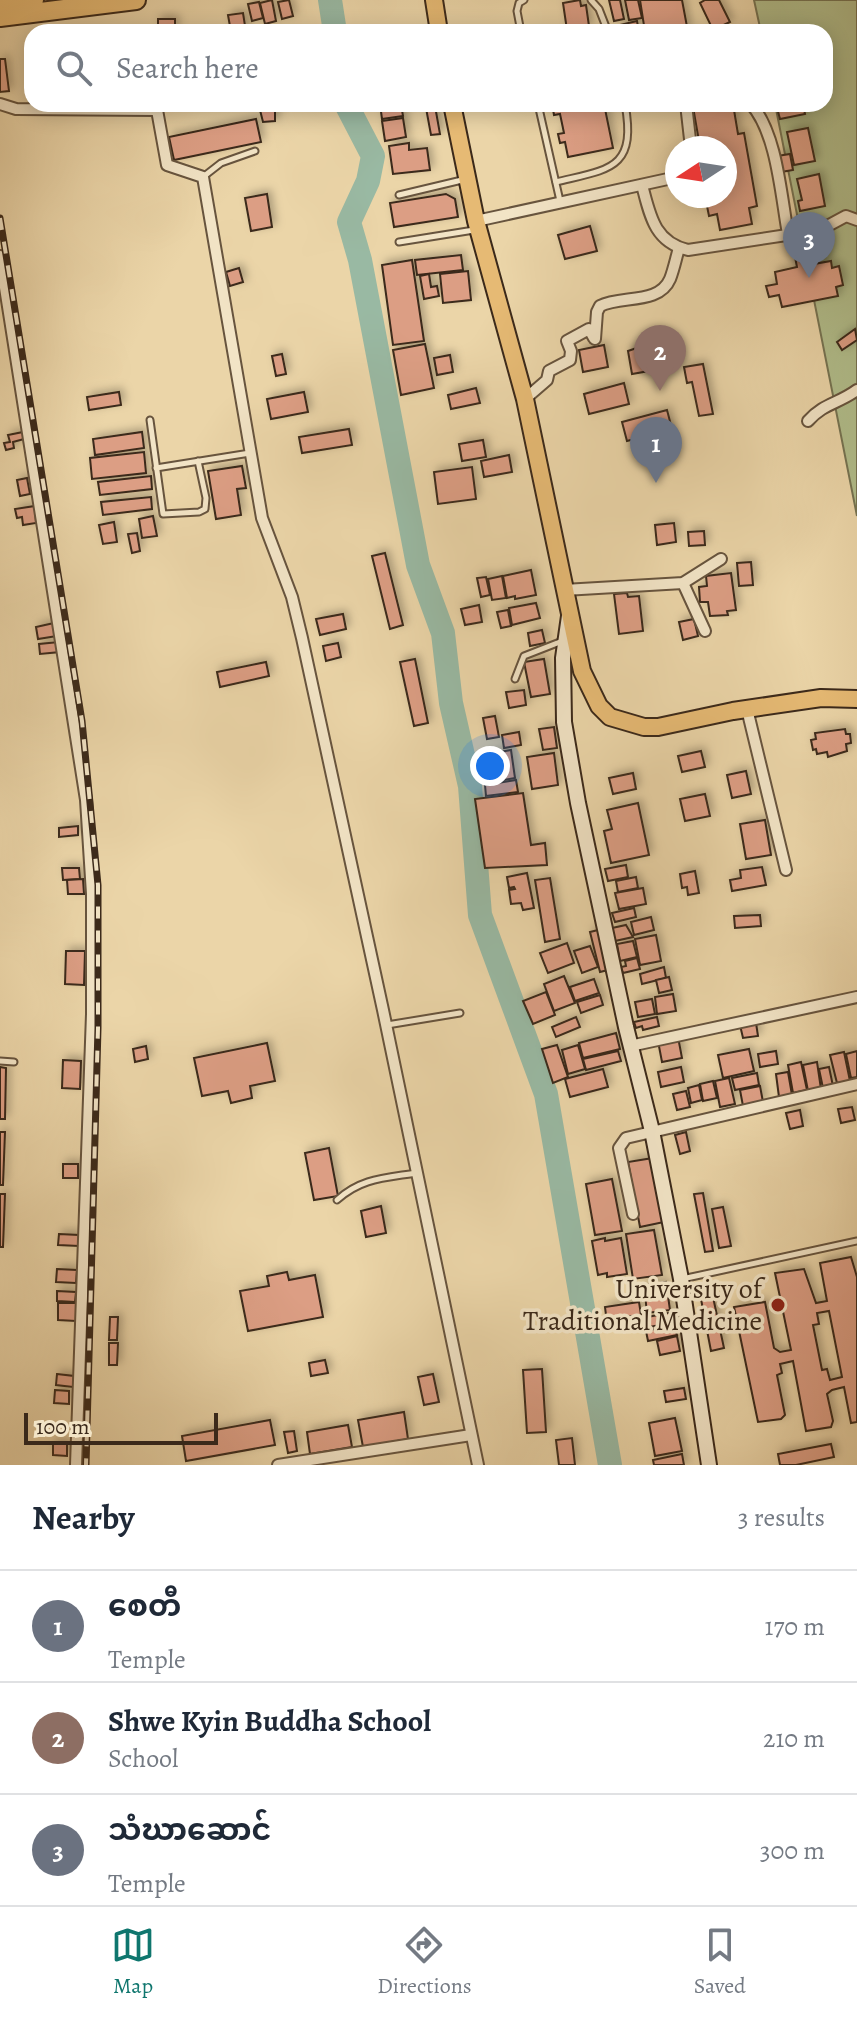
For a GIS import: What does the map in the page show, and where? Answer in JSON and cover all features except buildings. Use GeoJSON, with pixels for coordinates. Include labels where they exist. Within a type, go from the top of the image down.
{"type":"FeatureCollection","features":[{"type":"Feature","properties":{"kind":"highway"},"geometry":{"type":"LineString","coordinates":[[0,4],[34,0]]}},
{"type":"Feature","properties":{"kind":"highway"},"geometry":{"type":"LineString","coordinates":[[0,17],[136,0]]}},
{"type":"Feature","properties":{"kind":"main road"},"geometry":{"type":"LineString","coordinates":[[436,0],[438,24]]}},
{"type":"Feature","properties":{"kind":"main road"},"geometry":{"type":"LineString","coordinates":[[454,112],[477,225],[525,399],[569,616],[586,681],[599,706],[610,717],[626,723],[658,727],[821,698],[857,699]]}},
{"type":"Feature","properties":{"kind":"street"},"geometry":{"type":"LineString","coordinates":[[0,104],[24,109]]}},
{"type":"Feature","properties":{"kind":"street"},"geometry":{"type":"LineString","coordinates":[[157,112],[167,165],[203,177],[262,518],[282,567],[299,626],[478,1465]]}},
{"type":"Feature","properties":{"kind":"street"},"geometry":{"type":"LineString","coordinates":[[687,112],[690,136]]}},
{"type":"Feature","properties":{"kind":"street"},"geometry":{"type":"LineString","coordinates":[[757,112],[765,124],[788,234]]}},
{"type":"Feature","properties":{"kind":"street"},"geometry":{"type":"LineString","coordinates":[[477,225],[560,201],[665,180]]}},
{"type":"Feature","properties":{"kind":"street"},"geometry":{"type":"LineString","coordinates":[[642,185],[652,223],[658,233],[679,248],[688,250],[820,230],[846,216],[857,220]]}},
{"type":"Feature","properties":{"kind":"street"},"geometry":{"type":"LineString","coordinates":[[525,399],[547,380],[549,371],[570,360],[567,341],[589,329],[595,339],[600,306],[662,291],[669,282],[679,248]]}},
{"type":"Feature","properties":{"kind":"street"},"geometry":{"type":"LineString","coordinates":[[0,256],[79,746],[89,847],[92,1014],[76,1464],[63,1465]]}},
{"type":"Feature","properties":{"kind":"street"},"geometry":{"type":"LineString","coordinates":[[808,421],[821,407],[844,399],[857,390]]}},
{"type":"Feature","properties":{"kind":"street"},"geometry":{"type":"LineString","coordinates":[[564,590],[683,583],[721,559]]}},
{"type":"Feature","properties":{"kind":"street"},"geometry":{"type":"LineString","coordinates":[[683,583],[705,631]]}},
{"type":"Feature","properties":{"kind":"street"},"geometry":{"type":"LineString","coordinates":[[569,616],[562,691],[564,722],[578,803],[630,1046],[652,1131],[681,1279],[709,1465]]}},
{"type":"Feature","properties":{"kind":"street"},"geometry":{"type":"LineString","coordinates":[[747,709],[786,870]]}},
{"type":"Feature","properties":{"kind":"street"},"geometry":{"type":"LineString","coordinates":[[630,1046],[857,997]]}},
{"type":"Feature","properties":{"kind":"street"},"geometry":{"type":"LineString","coordinates":[[633,1214],[620,1144],[626,1138],[857,1084]]}},
{"type":"Feature","properties":{"kind":"street"},"geometry":{"type":"LineString","coordinates":[[278,1465],[471,1435]]}},
{"type":"Feature","properties":{"kind":"lane"},"geometry":{"type":"LineString","coordinates":[[519,24],[517,11],[519,3],[524,0]]}},
{"type":"Feature","properties":{"kind":"lane"},"geometry":{"type":"LineString","coordinates":[[591,0],[599,9],[605,24]]}},
{"type":"Feature","properties":{"kind":"lane"},"geometry":{"type":"LineString","coordinates":[[540,112],[560,201]]}},
{"type":"Feature","properties":{"kind":"lane"},"geometry":{"type":"LineString","coordinates":[[556,182],[605,170],[621,160],[627,145],[626,112]]}},
{"type":"Feature","properties":{"kind":"lane"},"geometry":{"type":"LineString","coordinates":[[203,177],[221,163],[255,151]]}},
{"type":"Feature","properties":{"kind":"lane"},"geometry":{"type":"LineString","coordinates":[[399,195],[467,178]]}},
{"type":"Feature","properties":{"kind":"lane"},"geometry":{"type":"LineString","coordinates":[[399,242],[477,225]]}},
{"type":"Feature","properties":{"kind":"lane"},"geometry":{"type":"LineString","coordinates":[[150,420],[163,514],[205,509],[206,498],[198,461]]}},
{"type":"Feature","properties":{"kind":"lane"},"geometry":{"type":"LineString","coordinates":[[156,468],[251,453]]}},
{"type":"Feature","properties":{"kind":"lane"},"geometry":{"type":"LineString","coordinates":[[515,679],[524,656],[566,640]]}},
{"type":"Feature","properties":{"kind":"lane"},"geometry":{"type":"LineString","coordinates":[[386,1026],[460,1013]]}},
{"type":"Feature","properties":{"kind":"lane"},"geometry":{"type":"LineString","coordinates":[[0,1061],[14,1062]]}},
{"type":"Feature","properties":{"kind":"lane"},"geometry":{"type":"LineString","coordinates":[[337,1200],[351,1187],[368,1181],[416,1173]]}},
{"type":"Feature","properties":{"kind":"lane"},"geometry":{"type":"LineString","coordinates":[[681,1279],[857,1241]]}},
{"type":"Feature","properties":{"kind":"green space"},"geometry":{"type":"Polygon","coordinates":[[[754,0],[857,0],[857,516],[777,112],[833,112],[833,24],[759,24],[754,0]]]}},
{"type":"Feature","properties":{"kind":"waterway"},"geometry":{"type":"LineString","coordinates":[[330,0],[334,24]]}},
{"type":"Feature","properties":{"kind":"waterway"},"geometry":{"type":"LineString","coordinates":[[350,112],[373,156],[368,181],[349,222],[360,260],[418,565],[443,633],[451,703],[470,786],[480,915],[546,1094],[610,1465]]}},
{"type":"Feature","properties":{"kind":"railway"},"geometry":{"type":"LineString","coordinates":[[0,218],[82,721],[98,885],[98,1028],[86,1465]]}},
{"type":"Feature","properties":{"kind":"place","name":"သံဃာဆောင်"},"geometry":{"type":"Point","coordinates":[809,278]}},
{"type":"Feature","properties":{"kind":"place","name":"Shwe Kyin Buddha School"},"geometry":{"type":"Point","coordinates":[660,391]}},
{"type":"Feature","properties":{"kind":"place","name":"စေတီ"},"geometry":{"type":"Point","coordinates":[656,483]}},
{"type":"Feature","properties":{"kind":"place","name":"University of Traditional Medicine"},"geometry":{"type":"Point","coordinates":[778,1305]}}]}
